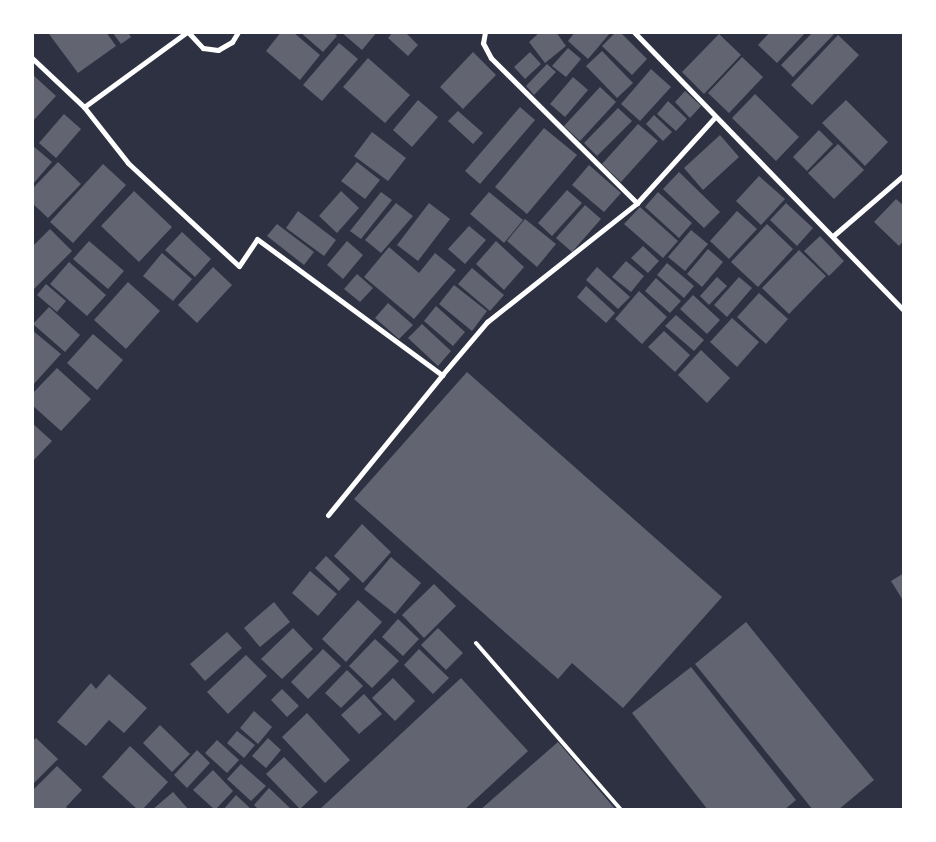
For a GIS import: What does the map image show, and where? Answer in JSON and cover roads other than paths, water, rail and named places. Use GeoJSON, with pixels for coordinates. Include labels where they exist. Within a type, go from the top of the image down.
{"type":"FeatureCollection","features":[{"type":"Feature","properties":{"kind":"street"},"geometry":{"type":"LineString","coordinates":[[84,107],[187,32],[203,48],[218,50],[232,42],[238,32]]}},
{"type":"Feature","properties":{"kind":"street"},"geometry":{"type":"LineString","coordinates":[[485,32],[483,43],[491,58],[637,202]]}},
{"type":"Feature","properties":{"kind":"street"},"geometry":{"type":"LineString","coordinates":[[634,32],[714,118],[833,236],[904,311]]}},
{"type":"Feature","properties":{"kind":"street"},"geometry":{"type":"LineString","coordinates":[[32,58],[84,107],[128,163],[239,266],[257,239],[442,375]]}},
{"type":"Feature","properties":{"kind":"street"},"geometry":{"type":"LineString","coordinates":[[328,515],[487,322],[637,202],[714,118]]}},
{"type":"Feature","properties":{"kind":"street"},"geometry":{"type":"LineString","coordinates":[[833,236],[904,175]]}},
{"type":"Feature","properties":{"kind":"lane"},"geometry":{"type":"LineString","coordinates":[[476,643],[621,810]]}}]}
